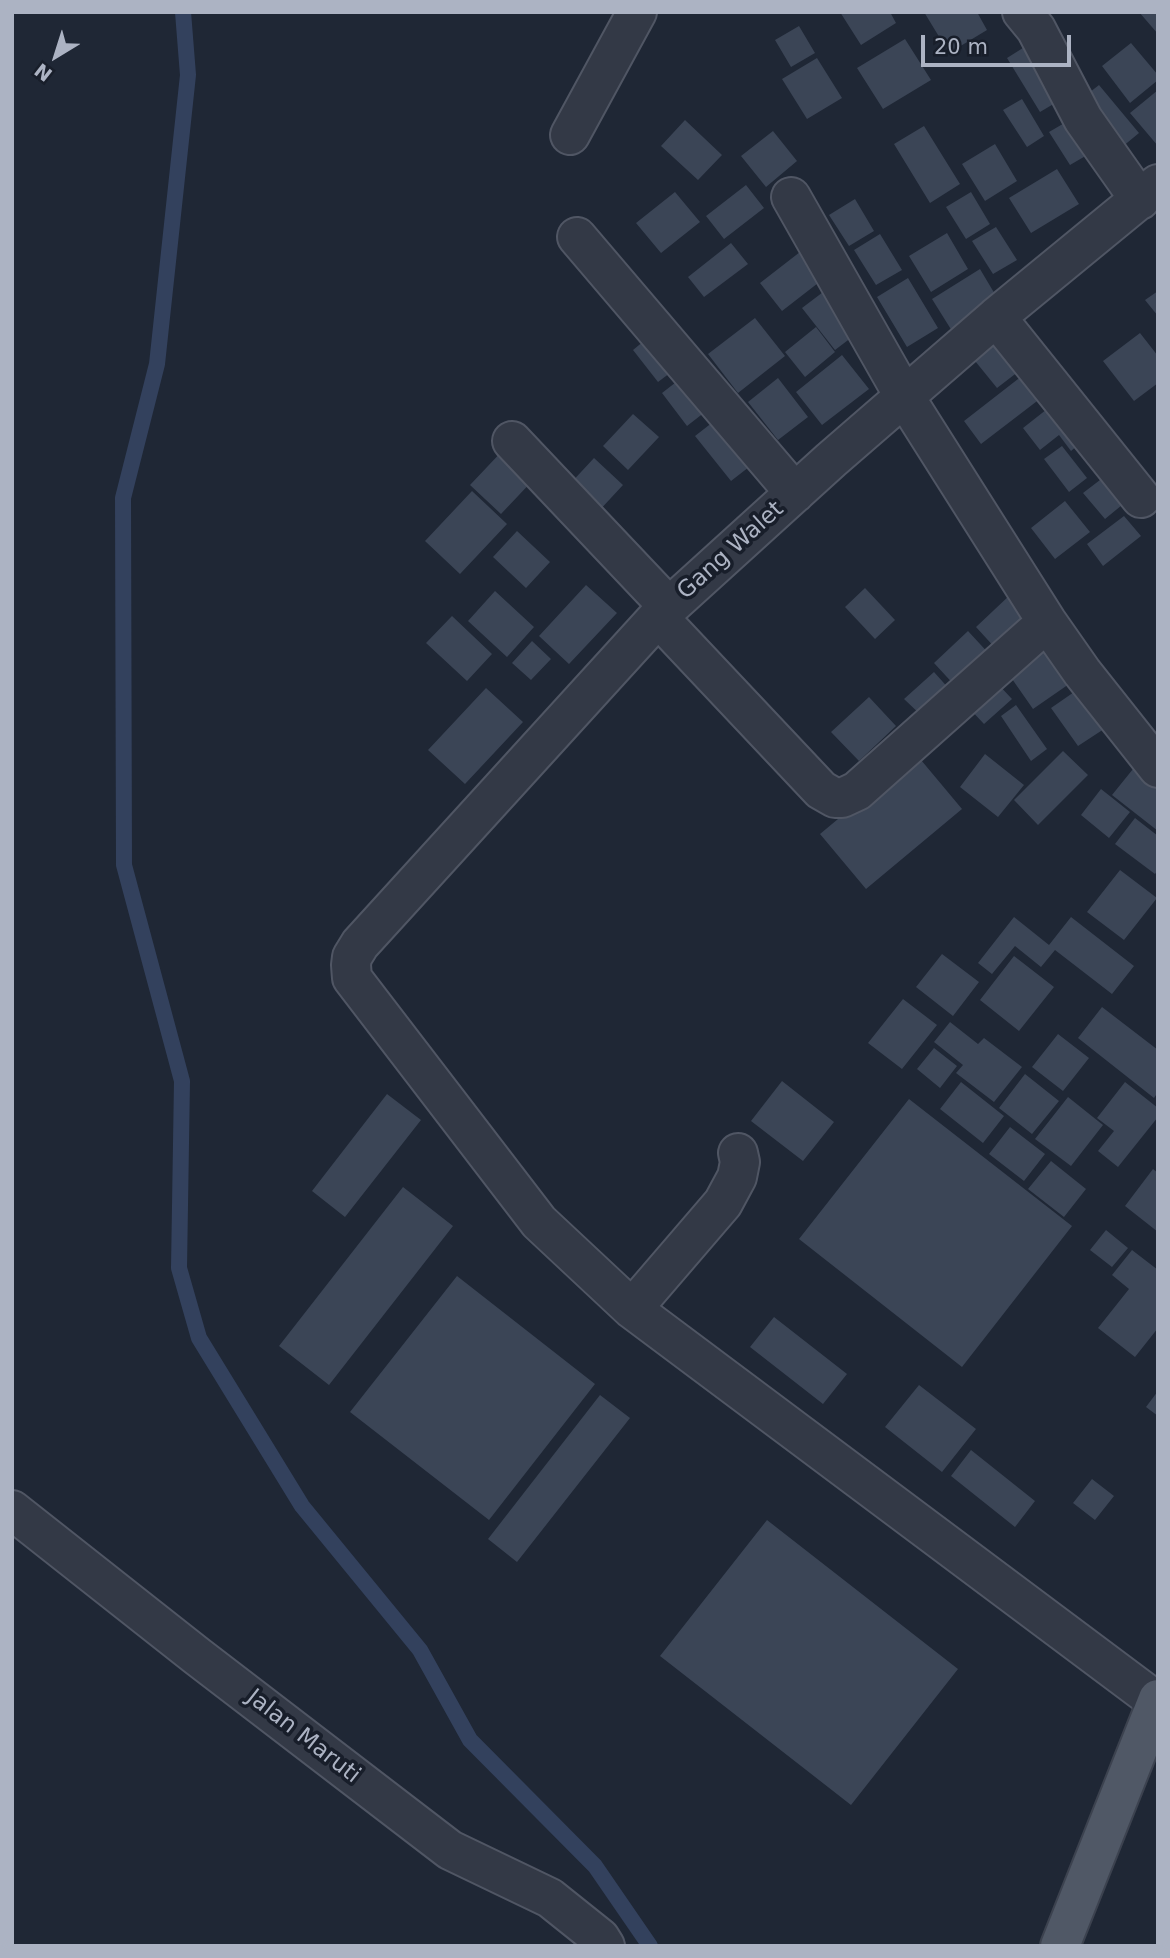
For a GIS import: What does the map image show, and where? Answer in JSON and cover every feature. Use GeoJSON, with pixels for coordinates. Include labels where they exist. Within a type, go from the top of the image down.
{"type":"FeatureCollection","features":[{"type":"Feature","properties":{"kind":"main road"},"geometry":{"type":"LineString","coordinates":[[1060,1946],[1157,1700]]}},
{"type":"Feature","properties":{"kind":"street"},"geometry":{"type":"LineString","coordinates":[[570,135],[637,12]]}},
{"type":"Feature","properties":{"kind":"street"},"geometry":{"type":"LineString","coordinates":[[1022,12],[1036,29],[1083,119],[1149,192]]}},
{"type":"Feature","properties":{"kind":"street","name":"Gang Walet"},"geometry":{"type":"LineString","coordinates":[[632,1309],[539,1222],[356,984],[352,978],[352,957],[360,944],[663,612],[904,396],[1149,192]]}},
{"type":"Feature","properties":{"kind":"street"},"geometry":{"type":"LineString","coordinates":[[791,197],[904,396],[1047,622],[1082,672],[1158,768]]}},
{"type":"Feature","properties":{"kind":"street"},"geometry":{"type":"LineString","coordinates":[[577,237],[795,493]]}},
{"type":"Feature","properties":{"kind":"street"},"geometry":{"type":"LineString","coordinates":[[996,317],[1141,498]]}},
{"type":"Feature","properties":{"kind":"street"},"geometry":{"type":"LineString","coordinates":[[512,441],[821,790],[835,798],[842,798],[857,791],[1047,622]]}},
{"type":"Feature","properties":{"kind":"street"},"geometry":{"type":"LineString","coordinates":[[738,1153],[740,1162],[737,1177],[723,1203],[632,1309],[1157,1700]]}},
{"type":"Feature","properties":{"kind":"street","name":"Jalan Maruti"},"geometry":{"type":"LineString","coordinates":[[12,1510],[450,1850],[550,1898],[600,1938],[605,1946]]}},
{"type":"Feature","properties":{"kind":"building"},"geometry":{"type":"Polygon","coordinates":[[[840,12],[890,12],[896,23],[861,45],[840,12]]]}},
{"type":"Feature","properties":{"kind":"building"},"geometry":{"type":"Polygon","coordinates":[[[924,12],[977,12],[987,30],[949,53],[924,12]]]}},
{"type":"Feature","properties":{"kind":"building"},"geometry":{"type":"Polygon","coordinates":[[[1139,12],[1158,12],[1158,34],[1139,12]]]}},
{"type":"Feature","properties":{"kind":"building"},"geometry":{"type":"Polygon","coordinates":[[[799,26],[815,53],[791,67],[775,40],[799,26]]]}},
{"type":"Feature","properties":{"kind":"building"},"geometry":{"type":"Polygon","coordinates":[[[905,39],[931,80],[883,109],[857,68],[905,39]]]}},
{"type":"Feature","properties":{"kind":"building"},"geometry":{"type":"Polygon","coordinates":[[[1034,41],[1067,96],[1040,112],[1007,58],[1034,41]]]}},
{"type":"Feature","properties":{"kind":"building"},"geometry":{"type":"Polygon","coordinates":[[[1131,43],[1158,75],[1158,80],[1130,103],[1102,66],[1131,43]]]}},
{"type":"Feature","properties":{"kind":"building"},"geometry":{"type":"Polygon","coordinates":[[[817,58],[842,98],[807,119],[782,79],[817,58]]]}},
{"type":"Feature","properties":{"kind":"building"},"geometry":{"type":"Polygon","coordinates":[[[1099,85],[1139,133],[1116,152],[1076,103],[1099,85]]]}},
{"type":"Feature","properties":{"kind":"building"},"geometry":{"type":"Polygon","coordinates":[[[1158,90],[1158,146],[1130,113],[1158,90]]]}},
{"type":"Feature","properties":{"kind":"building"},"geometry":{"type":"Polygon","coordinates":[[[1022,99],[1044,136],[1027,147],[1003,110],[1022,99]]]}},
{"type":"Feature","properties":{"kind":"building"},"geometry":{"type":"Polygon","coordinates":[[[1073,118],[1094,151],[1070,165],[1049,132],[1073,118]]]}},
{"type":"Feature","properties":{"kind":"building"},"geometry":{"type":"Polygon","coordinates":[[[685,120],[722,155],[698,180],[661,146],[685,120]]]}},
{"type":"Feature","properties":{"kind":"building"},"geometry":{"type":"Polygon","coordinates":[[[924,126],[960,184],[930,203],[894,144],[924,126]]]}},
{"type":"Feature","properties":{"kind":"building"},"geometry":{"type":"Polygon","coordinates":[[[773,131],[797,161],[766,187],[741,156],[773,131]]]}},
{"type":"Feature","properties":{"kind":"building"},"geometry":{"type":"Polygon","coordinates":[[[995,144],[1017,181],[985,201],[962,164],[995,144]]]}},
{"type":"Feature","properties":{"kind":"building"},"geometry":{"type":"Polygon","coordinates":[[[1057,169],[1079,204],[1031,233],[1009,198],[1057,169]]]}},
{"type":"Feature","properties":{"kind":"building"},"geometry":{"type":"Polygon","coordinates":[[[746,185],[764,208],[724,239],[706,216],[746,185]]]}},
{"type":"Feature","properties":{"kind":"building"},"geometry":{"type":"Polygon","coordinates":[[[675,192],[700,222],[661,253],[636,223],[675,192]]]}},
{"type":"Feature","properties":{"kind":"building"},"geometry":{"type":"Polygon","coordinates":[[[971,192],[990,224],[966,239],[946,207],[971,192]]]}},
{"type":"Feature","properties":{"kind":"building"},"geometry":{"type":"Polygon","coordinates":[[[855,199],[874,231],[849,246],[829,215],[855,199]]]}},
{"type":"Feature","properties":{"kind":"building"},"geometry":{"type":"Polygon","coordinates":[[[996,227],[1017,260],[993,274],[972,241],[996,227]]]}},
{"type":"Feature","properties":{"kind":"building"},"geometry":{"type":"Polygon","coordinates":[[[947,233],[968,269],[931,292],[909,256],[947,233]]]}},
{"type":"Feature","properties":{"kind":"building"},"geometry":{"type":"Polygon","coordinates":[[[880,234],[902,270],[876,285],[854,250],[880,234]]]}},
{"type":"Feature","properties":{"kind":"building"},"geometry":{"type":"Polygon","coordinates":[[[731,243],[748,264],[704,297],[688,277],[731,243]]]}},
{"type":"Feature","properties":{"kind":"building"},"geometry":{"type":"Polygon","coordinates":[[[809,245],[831,273],[782,311],[760,283],[809,245]]]}},
{"type":"Feature","properties":{"kind":"building"},"geometry":{"type":"Polygon","coordinates":[[[980,269],[999,301],[952,331],[932,299],[980,269]]]}},
{"type":"Feature","properties":{"kind":"building"},"geometry":{"type":"Polygon","coordinates":[[[908,278],[938,328],[907,347],[877,297],[908,278]]]}},
{"type":"Feature","properties":{"kind":"building"},"geometry":{"type":"Polygon","coordinates":[[[831,286],[864,328],[835,350],[802,308],[831,286]]]}},
{"type":"Feature","properties":{"kind":"building"},"geometry":{"type":"Polygon","coordinates":[[[1158,291],[1158,316],[1145,300],[1158,291]]]}},
{"type":"Feature","properties":{"kind":"building"},"geometry":{"type":"Polygon","coordinates":[[[755,318],[785,356],[738,393],[708,354],[755,318]]]}},
{"type":"Feature","properties":{"kind":"building"},"geometry":{"type":"Polygon","coordinates":[[[816,327],[835,352],[805,377],[785,352],[816,327]]]}},
{"type":"Feature","properties":{"kind":"building"},"geometry":{"type":"Polygon","coordinates":[[[656,331],[682,364],[658,382],[633,350],[656,331]]]}},
{"type":"Feature","properties":{"kind":"building"},"geometry":{"type":"Polygon","coordinates":[[[1140,333],[1158,356],[1158,383],[1134,401],[1103,361],[1140,333]]]}},
{"type":"Feature","properties":{"kind":"building"},"geometry":{"type":"Polygon","coordinates":[[[997,336],[1023,368],[997,388],[971,356],[997,336]]]}},
{"type":"Feature","properties":{"kind":"building"},"geometry":{"type":"Polygon","coordinates":[[[842,355],[869,389],[822,425],[796,392],[842,355]]]}},
{"type":"Feature","properties":{"kind":"building"},"geometry":{"type":"Polygon","coordinates":[[[689,372],[714,405],[687,426],[662,393],[689,372]]]}},
{"type":"Feature","properties":{"kind":"building"},"geometry":{"type":"Polygon","coordinates":[[[1027,372],[1045,395],[981,444],[964,421],[1027,372]]]}},
{"type":"Feature","properties":{"kind":"building"},"geometry":{"type":"Polygon","coordinates":[[[778,378],[808,417],[778,440],[748,402],[778,378]]]}},
{"type":"Feature","properties":{"kind":"building"},"geometry":{"type":"Polygon","coordinates":[[[1056,402],[1085,439],[1071,451],[1059,435],[1040,450],[1023,428],[1056,402]]]}},
{"type":"Feature","properties":{"kind":"building"},"geometry":{"type":"Polygon","coordinates":[[[633,414],[659,437],[628,470],[603,446],[633,414]]]}},
{"type":"Feature","properties":{"kind":"building"},"geometry":{"type":"Polygon","coordinates":[[[722,415],[758,460],[731,481],[695,436],[722,415]]]}},
{"type":"Feature","properties":{"kind":"building"},"geometry":{"type":"Polygon","coordinates":[[[1062,446],[1087,478],[1069,492],[1044,459],[1062,446]]]}},
{"type":"Feature","properties":{"kind":"building"},"geometry":{"type":"Polygon","coordinates":[[[505,448],[536,477],[501,514],[470,485],[505,448]]]}},
{"type":"Feature","properties":{"kind":"building"},"geometry":{"type":"Polygon","coordinates":[[[594,458],[623,485],[597,513],[568,486],[594,458]]]}},
{"type":"Feature","properties":{"kind":"building"},"geometry":{"type":"Polygon","coordinates":[[[1113,470],[1133,496],[1105,519],[1083,493],[1113,470]]]}},
{"type":"Feature","properties":{"kind":"building"},"geometry":{"type":"Polygon","coordinates":[[[472,491],[507,524],[460,574],[425,541],[472,491]]]}},
{"type":"Feature","properties":{"kind":"building"},"geometry":{"type":"Polygon","coordinates":[[[1065,501],[1090,532],[1055,559],[1031,528],[1065,501]]]}},
{"type":"Feature","properties":{"kind":"building"},"geometry":{"type":"Polygon","coordinates":[[[1124,516],[1141,536],[1103,566],[1087,544],[1124,516]]]}},
{"type":"Feature","properties":{"kind":"building"},"geometry":{"type":"Polygon","coordinates":[[[517,531],[550,562],[526,588],[493,557],[517,531]]]}},
{"type":"Feature","properties":{"kind":"building"},"geometry":{"type":"Polygon","coordinates":[[[586,585],[617,613],[569,664],[539,636],[586,585]]]}},
{"type":"Feature","properties":{"kind":"building"},"geometry":{"type":"Polygon","coordinates":[[[865,588],[895,620],[875,639],[845,607],[865,588]]]}},
{"type":"Feature","properties":{"kind":"building"},"geometry":{"type":"Polygon","coordinates":[[[495,591],[534,627],[507,657],[468,621],[495,591]]]}},
{"type":"Feature","properties":{"kind":"building"},"geometry":{"type":"Polygon","coordinates":[[[1011,594],[1032,617],[997,650],[976,627],[1011,594]]]}},
{"type":"Feature","properties":{"kind":"building"},"geometry":{"type":"Polygon","coordinates":[[[452,616],[492,654],[467,681],[426,643],[452,616]]]}},
{"type":"Feature","properties":{"kind":"building"},"geometry":{"type":"Polygon","coordinates":[[[968,631],[992,657],[958,689],[934,663],[968,631]]]}},
{"type":"Feature","properties":{"kind":"building"},"geometry":{"type":"Polygon","coordinates":[[[1043,639],[1072,682],[1033,709],[1003,666],[1043,639]]]}},
{"type":"Feature","properties":{"kind":"building"},"geometry":{"type":"Polygon","coordinates":[[[532,641],[551,659],[531,680],[512,663],[532,641]]]}},
{"type":"Feature","properties":{"kind":"building"},"geometry":{"type":"Polygon","coordinates":[[[934,672],[951,691],[923,717],[904,699],[934,672]]]}},
{"type":"Feature","properties":{"kind":"building"},"geometry":{"type":"Polygon","coordinates":[[[996,682],[1012,699],[984,724],[968,707],[996,682]]]}},
{"type":"Feature","properties":{"kind":"building"},"geometry":{"type":"Polygon","coordinates":[[[486,688],[523,722],[465,784],[428,750],[486,688]]]}},
{"type":"Feature","properties":{"kind":"building"},"geometry":{"type":"Polygon","coordinates":[[[1077,690],[1104,729],[1078,746],[1051,708],[1077,690]]]}},
{"type":"Feature","properties":{"kind":"building"},"geometry":{"type":"Polygon","coordinates":[[[869,697],[896,726],[859,761],[831,732],[869,697]]]}},
{"type":"Feature","properties":{"kind":"building"},"geometry":{"type":"Polygon","coordinates":[[[1016,705],[1047,749],[1031,761],[1001,716],[1016,705]]]}},
{"type":"Feature","properties":{"kind":"building"},"geometry":{"type":"Polygon","coordinates":[[[1063,751],[1088,775],[1038,825],[1014,800],[1063,751]]]}},
{"type":"Feature","properties":{"kind":"building"},"geometry":{"type":"Polygon","coordinates":[[[916,754],[962,809],[866,889],[820,834],[916,754]]]}},
{"type":"Feature","properties":{"kind":"building"},"geometry":{"type":"Polygon","coordinates":[[[985,754],[1024,785],[998,817],[960,787],[985,754]]]}},
{"type":"Feature","properties":{"kind":"building"},"geometry":{"type":"Polygon","coordinates":[[[1133,769],[1158,788],[1158,831],[1112,795],[1133,769]]]}},
{"type":"Feature","properties":{"kind":"building"},"geometry":{"type":"Polygon","coordinates":[[[1101,789],[1130,812],[1109,838],[1081,815],[1101,789]]]}},
{"type":"Feature","properties":{"kind":"building"},"geometry":{"type":"Polygon","coordinates":[[[1135,818],[1158,836],[1158,870],[1155,874],[1115,844],[1135,818]]]}},
{"type":"Feature","properties":{"kind":"building"},"geometry":{"type":"Polygon","coordinates":[[[1120,870],[1157,898],[1124,940],[1087,912],[1120,870]]]}},
{"type":"Feature","properties":{"kind":"building"},"geometry":{"type":"Polygon","coordinates":[[[1014,917],[1049,945],[1071,917],[1134,966],[1112,994],[1055,950],[1041,967],[1015,946],[992,974],[978,963],[1014,917]]]}},
{"type":"Feature","properties":{"kind":"building"},"geometry":{"type":"Polygon","coordinates":[[[942,954],[979,982],[953,1016],[916,987],[942,954]]]}},
{"type":"Feature","properties":{"kind":"building"},"geometry":{"type":"Polygon","coordinates":[[[1014,956],[1054,987],[1019,1031],[980,1000],[1014,956]]]}},
{"type":"Feature","properties":{"kind":"building"},"geometry":{"type":"Polygon","coordinates":[[[903,999],[937,1025],[902,1069],[868,1043],[903,999]]]}},
{"type":"Feature","properties":{"kind":"building"},"geometry":{"type":"Polygon","coordinates":[[[1102,1007],[1158,1050],[1158,1092],[1154,1098],[1078,1038],[1102,1007]]]}},
{"type":"Feature","properties":{"kind":"building"},"geometry":{"type":"Polygon","coordinates":[[[950,1022],[978,1044],[984,1038],[1022,1067],[994,1102],[956,1073],[963,1065],[934,1042],[950,1022]]]}},
{"type":"Feature","properties":{"kind":"building"},"geometry":{"type":"Polygon","coordinates":[[[1058,1034],[1089,1058],[1063,1091],[1032,1067],[1058,1034]]]}},
{"type":"Feature","properties":{"kind":"building"},"geometry":{"type":"Polygon","coordinates":[[[934,1048],[957,1066],[940,1088],[917,1069],[934,1048]]]}},
{"type":"Feature","properties":{"kind":"building"},"geometry":{"type":"Polygon","coordinates":[[[1025,1074],[1059,1101],[1032,1134],[999,1108],[1025,1074]]]}},
{"type":"Feature","properties":{"kind":"building"},"geometry":{"type":"Polygon","coordinates":[[[782,1081],[834,1122],[803,1161],[751,1121],[782,1081]]]}},
{"type":"Feature","properties":{"kind":"building"},"geometry":{"type":"Polygon","coordinates":[[[961,1082],[1004,1116],[983,1143],[940,1109],[961,1082]]]}},
{"type":"Feature","properties":{"kind":"building"},"geometry":{"type":"Polygon","coordinates":[[[1125,1082],[1158,1108],[1158,1117],[1118,1167],[1098,1151],[1114,1131],[1097,1118],[1125,1082]]]}},
{"type":"Feature","properties":{"kind":"building"},"geometry":{"type":"Polygon","coordinates":[[[387,1094],[421,1120],[345,1217],[312,1191],[387,1094]]]}},
{"type":"Feature","properties":{"kind":"building"},"geometry":{"type":"Polygon","coordinates":[[[1068,1097],[1103,1125],[1071,1166],[1035,1139],[1068,1097]]]}},
{"type":"Feature","properties":{"kind":"building"},"geometry":{"type":"Polygon","coordinates":[[[909,1099],[1072,1226],[962,1367],[799,1239],[909,1099]]]}},
{"type":"Feature","properties":{"kind":"building"},"geometry":{"type":"Polygon","coordinates":[[[1010,1127],[1045,1154],[1024,1181],[989,1154],[1010,1127]]]}},
{"type":"Feature","properties":{"kind":"building"},"geometry":{"type":"Polygon","coordinates":[[[1051,1161],[1086,1189],[1064,1217],[1028,1189],[1051,1161]]]}},
{"type":"Feature","properties":{"kind":"building"},"geometry":{"type":"Polygon","coordinates":[[[1153,1169],[1158,1173],[1158,1232],[1125,1206],[1153,1169]]]}},
{"type":"Feature","properties":{"kind":"building"},"geometry":{"type":"Polygon","coordinates":[[[403,1187],[453,1226],[329,1385],[279,1346],[403,1187]]]}},
{"type":"Feature","properties":{"kind":"building"},"geometry":{"type":"Polygon","coordinates":[[[1106,1230],[1128,1248],[1112,1267],[1090,1250],[1106,1230]]]}},
{"type":"Feature","properties":{"kind":"building"},"geometry":{"type":"Polygon","coordinates":[[[1132,1250],[1158,1270],[1158,1328],[1135,1357],[1098,1328],[1129,1289],[1112,1275],[1132,1250]]]}},
{"type":"Feature","properties":{"kind":"building"},"geometry":{"type":"Polygon","coordinates":[[[457,1276],[595,1384],[489,1520],[350,1412],[457,1276]]]}},
{"type":"Feature","properties":{"kind":"building"},"geometry":{"type":"Polygon","coordinates":[[[774,1317],[847,1374],[823,1404],[750,1347],[774,1317]]]}},
{"type":"Feature","properties":{"kind":"building"},"geometry":{"type":"Polygon","coordinates":[[[919,1385],[976,1429],[942,1472],[885,1427],[919,1385]]]}},
{"type":"Feature","properties":{"kind":"building"},"geometry":{"type":"Polygon","coordinates":[[[1158,1391],[1158,1416],[1146,1407],[1158,1391]]]}},
{"type":"Feature","properties":{"kind":"building"},"geometry":{"type":"Polygon","coordinates":[[[600,1395],[630,1418],[517,1562],[488,1539],[600,1395]]]}},
{"type":"Feature","properties":{"kind":"building"},"geometry":{"type":"Polygon","coordinates":[[[971,1450],[1035,1501],[1015,1527],[951,1476],[971,1450]]]}},
{"type":"Feature","properties":{"kind":"building"},"geometry":{"type":"Polygon","coordinates":[[[1092,1479],[1114,1496],[1095,1520],[1073,1503],[1092,1479]]]}},
{"type":"Feature","properties":{"kind":"building"},"geometry":{"type":"Polygon","coordinates":[[[767,1520],[958,1669],[851,1805],[660,1656],[767,1520]]]}},
{"type":"Feature","properties":{"kind":"waterway"},"geometry":{"type":"LineString","coordinates":[[183,12],[188,75],[157,364],[123,498],[124,865],[182,1081],[179,1268],[199,1338],[302,1506],[420,1650],[470,1740],[595,1866],[650,1946]]}}]}
